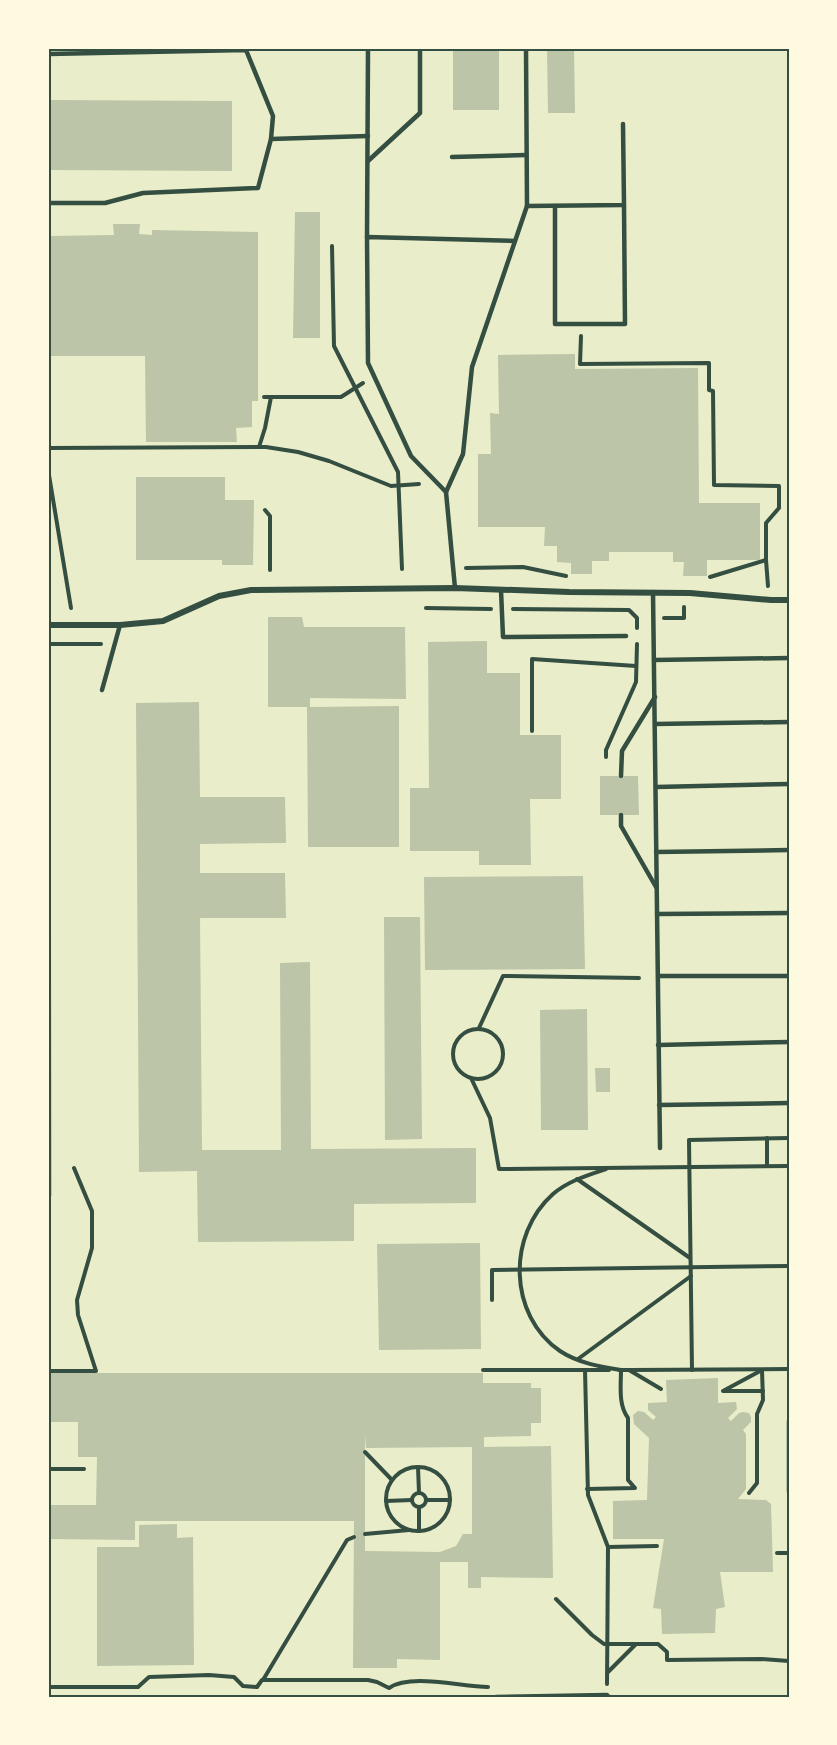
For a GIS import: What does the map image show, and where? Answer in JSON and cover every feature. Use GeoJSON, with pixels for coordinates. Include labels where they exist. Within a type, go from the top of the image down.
{"type":"FeatureCollection","features":[{"type":"Feature","properties":{"kind":"street"},"geometry":{"type":"LineString","coordinates":[[48,626],[120,625],[162,621],[219,596],[251,590],[455,588],[690,592],[789,600]]}},
{"type":"Feature","properties":{"kind":"lane"},"geometry":{"type":"LineString","coordinates":[[368,48],[368,363],[411,456],[446,492]]}},
{"type":"Feature","properties":{"kind":"lane"},"geometry":{"type":"LineString","coordinates":[[368,161],[420,113],[420,48]]}},
{"type":"Feature","properties":{"kind":"lane"},"geometry":{"type":"LineString","coordinates":[[455,588],[446,492],[463,454],[472,367],[527,206],[526,48]]}},
{"type":"Feature","properties":{"kind":"lane"},"geometry":{"type":"LineString","coordinates":[[48,54],[247,49],[273,116],[258,188],[143,193],[105,202],[48,203]]}},
{"type":"Feature","properties":{"kind":"lane"},"geometry":{"type":"LineString","coordinates":[[555,206],[555,324],[626,324],[623,124]]}},
{"type":"Feature","properties":{"kind":"lane"},"geometry":{"type":"LineString","coordinates":[[270,139],[368,136]]}},
{"type":"Feature","properties":{"kind":"lane"},"geometry":{"type":"LineString","coordinates":[[452,157],[526,155]]}},
{"type":"Feature","properties":{"kind":"lane"},"geometry":{"type":"LineString","coordinates":[[527,206],[624,205]]}},
{"type":"Feature","properties":{"kind":"lane"},"geometry":{"type":"LineString","coordinates":[[367,237],[515,241]]}},
{"type":"Feature","properties":{"kind":"lane"},"geometry":{"type":"LineString","coordinates":[[501,590],[503,637],[626,636]]}},
{"type":"Feature","properties":{"kind":"lane"},"geometry":{"type":"LineString","coordinates":[[653,592],[660,1148]]}},
{"type":"Feature","properties":{"kind":"lane"},"geometry":{"type":"LineString","coordinates":[[102,690],[120,625]]}},
{"type":"Feature","properties":{"kind":"lane"},"geometry":{"type":"LineString","coordinates":[[654,660],[789,658]]}},
{"type":"Feature","properties":{"kind":"lane"},"geometry":{"type":"LineString","coordinates":[[621,776],[622,751],[654,697]]}},
{"type":"Feature","properties":{"kind":"lane"},"geometry":{"type":"LineString","coordinates":[[655,724],[789,722]]}},
{"type":"Feature","properties":{"kind":"lane"},"geometry":{"type":"LineString","coordinates":[[656,787],[789,784]]}},
{"type":"Feature","properties":{"kind":"lane"},"geometry":{"type":"LineString","coordinates":[[621,815],[621,826],[657,888]]}},
{"type":"Feature","properties":{"kind":"lane"},"geometry":{"type":"LineString","coordinates":[[656,852],[789,850]]}},
{"type":"Feature","properties":{"kind":"lane"},"geometry":{"type":"LineString","coordinates":[[657,914],[789,913]]}},
{"type":"Feature","properties":{"kind":"lane"},"geometry":{"type":"LineString","coordinates":[[658,976],[789,976]]}},
{"type":"Feature","properties":{"kind":"lane"},"geometry":{"type":"LineString","coordinates":[[658,1045],[789,1042]]}},
{"type":"Feature","properties":{"kind":"lane"},"geometry":{"type":"LineString","coordinates":[[659,1105],[789,1103]]}},
{"type":"Feature","properties":{"kind":"lane"},"geometry":{"type":"LineString","coordinates":[[789,1421],[789,1492]]}},
{"type":"Feature","properties":{"kind":"lane"},"geometry":{"type":"LineString","coordinates":[[496,1697],[607,1695],[609,1697]]}},
{"type":"Feature","properties":{"kind":"path"},"geometry":{"type":"LineString","coordinates":[[332,246],[334,346],[398,472],[402,569]]}},
{"type":"Feature","properties":{"kind":"path"},"geometry":{"type":"LineString","coordinates":[[581,324],[580,364],[709,363],[709,390],[713,391],[714,486],[779,486],[779,508],[766,524],[768,586]]}},
{"type":"Feature","properties":{"kind":"path"},"geometry":{"type":"LineString","coordinates":[[264,397],[341,397],[374,376]]}},
{"type":"Feature","properties":{"kind":"path"},"geometry":{"type":"LineString","coordinates":[[259,447],[271,397]]}},
{"type":"Feature","properties":{"kind":"path"},"geometry":{"type":"LineString","coordinates":[[48,448],[259,447],[298,452],[329,460],[391,486],[436,483]]}},
{"type":"Feature","properties":{"kind":"path"},"geometry":{"type":"LineString","coordinates":[[48,469],[71,608]]}},
{"type":"Feature","properties":{"kind":"path"},"geometry":{"type":"LineString","coordinates":[[265,510],[270,516],[270,570]]}},
{"type":"Feature","properties":{"kind":"path"},"geometry":{"type":"LineString","coordinates":[[710,578],[766,561]]}},
{"type":"Feature","properties":{"kind":"path"},"geometry":{"type":"LineString","coordinates":[[453,568],[523,567],[569,577]]}},
{"type":"Feature","properties":{"kind":"path"},"geometry":{"type":"LineString","coordinates":[[426,608],[629,610],[637,618],[637,630]]}},
{"type":"Feature","properties":{"kind":"path"},"geometry":{"type":"LineString","coordinates":[[606,761],[606,750],[636,682],[637,642]]}},
{"type":"Feature","properties":{"kind":"path"},"geometry":{"type":"LineString","coordinates":[[48,644],[115,645]]}},
{"type":"Feature","properties":{"kind":"path"},"geometry":{"type":"LineString","coordinates":[[532,731],[532,659],[636,666]]}},
{"type":"Feature","properties":{"kind":"path"},"geometry":{"type":"LineString","coordinates":[[479,1028],[503,976],[639,978]]}},
{"type":"Feature","properties":{"kind":"path"},"geometry":{"type":"LineString","coordinates":[[479,1028],[495,1035],[500,1042],[502,1058],[495,1073],[479,1079],[471,1078],[458,1069],[454,1061],[454,1045],[464,1033],[479,1028]]}},
{"type":"Feature","properties":{"kind":"path"},"geometry":{"type":"LineString","coordinates":[[471,1078],[490,1118],[499,1169],[789,1166]]}},
{"type":"Feature","properties":{"kind":"path"},"geometry":{"type":"LineString","coordinates":[[767,1138],[768,1166]]}},
{"type":"Feature","properties":{"kind":"path"},"geometry":{"type":"LineString","coordinates":[[693,1370],[689,1140],[789,1138]]}},
{"type":"Feature","properties":{"kind":"path"},"geometry":{"type":"LineString","coordinates":[[48,1371],[96,1371],[78,1315],[77,1300],[92,1248],[92,1210],[74,1168]]}},
{"type":"Feature","properties":{"kind":"path"},"geometry":{"type":"LineString","coordinates":[[606,1168],[577,1179],[554,1194],[535,1216],[524,1242],[519,1269],[524,1300],[534,1322],[559,1351],[578,1360],[621,1370]]}},
{"type":"Feature","properties":{"kind":"path"},"geometry":{"type":"LineString","coordinates":[[577,1179],[691,1259]]}},
{"type":"Feature","properties":{"kind":"path"},"geometry":{"type":"LineString","coordinates":[[492,1300],[492,1270],[789,1266]]}},
{"type":"Feature","properties":{"kind":"path"},"geometry":{"type":"LineString","coordinates":[[578,1360],[691,1276]]}},
{"type":"Feature","properties":{"kind":"path"},"geometry":{"type":"LineString","coordinates":[[483,1370],[789,1369]]}},
{"type":"Feature","properties":{"kind":"path"},"geometry":{"type":"LineString","coordinates":[[585,1370],[587,1489],[608,1547],[607,1688]]}},
{"type":"Feature","properties":{"kind":"path"},"geometry":{"type":"LineString","coordinates":[[587,1489],[635,1488],[628,1480],[628,1418],[622,1403],[621,1370]]}},
{"type":"Feature","properties":{"kind":"path"},"geometry":{"type":"LineString","coordinates":[[629,1370],[661,1389]]}},
{"type":"Feature","properties":{"kind":"path"},"geometry":{"type":"LineString","coordinates":[[749,1493],[757,1483],[757,1414],[763,1400],[762,1370]]}},
{"type":"Feature","properties":{"kind":"path"},"geometry":{"type":"LineString","coordinates":[[762,1370],[723,1391],[763,1391]]}},
{"type":"Feature","properties":{"kind":"path"},"geometry":{"type":"LineString","coordinates":[[365,1452],[392,1480]]}},
{"type":"Feature","properties":{"kind":"path"},"geometry":{"type":"LineString","coordinates":[[418,1467],[418,1493]]}},
{"type":"Feature","properties":{"kind":"path"},"geometry":{"type":"LineString","coordinates":[[365,1534],[419,1531],[432,1528],[439,1523],[445,1515],[450,1500],[448,1489],[438,1474],[431,1469],[418,1467],[405,1469],[392,1480],[388,1489],[386,1501],[393,1519],[412,1530]]}},
{"type":"Feature","properties":{"kind":"path"},"geometry":{"type":"LineString","coordinates":[[48,1469],[84,1469]]}},
{"type":"Feature","properties":{"kind":"path"},"geometry":{"type":"LineString","coordinates":[[418,1493],[412,1500],[414,1506],[419,1508]]}},
{"type":"Feature","properties":{"kind":"path"},"geometry":{"type":"LineString","coordinates":[[418,1493],[426,1500]]}},
{"type":"Feature","properties":{"kind":"path"},"geometry":{"type":"LineString","coordinates":[[386,1501],[412,1500]]}},
{"type":"Feature","properties":{"kind":"path"},"geometry":{"type":"LineString","coordinates":[[426,1500],[450,1500]]}},
{"type":"Feature","properties":{"kind":"path"},"geometry":{"type":"LineString","coordinates":[[419,1508],[423,1507],[426,1500]]}},
{"type":"Feature","properties":{"kind":"path"},"geometry":{"type":"LineString","coordinates":[[419,1508],[419,1531]]}},
{"type":"Feature","properties":{"kind":"path"},"geometry":{"type":"LineString","coordinates":[[48,1687],[138,1687],[149,1677],[185,1676],[234,1677],[243,1686],[257,1687],[347,1540],[354,1537]]}},
{"type":"Feature","properties":{"kind":"path"},"geometry":{"type":"LineString","coordinates":[[608,1547],[657,1545]]}},
{"type":"Feature","properties":{"kind":"path"},"geometry":{"type":"LineString","coordinates":[[777,1553],[789,1553]]}},
{"type":"Feature","properties":{"kind":"path"},"geometry":{"type":"LineString","coordinates":[[556,1599],[604,1644],[658,1644],[667,1652],[667,1660],[789,1661]]}},
{"type":"Feature","properties":{"kind":"path"},"geometry":{"type":"LineString","coordinates":[[608,1673],[636,1644]]}},
{"type":"Feature","properties":{"kind":"path"},"geometry":{"type":"LineString","coordinates":[[262,1680],[368,1680],[388,1688],[396,1683],[442,1682],[466,1687],[490,1687]]}},
{"type":"Feature","properties":{"kind":"path"},"geometry":{"type":"LineString","coordinates":[[600,1687],[613,1689]]}},
{"type":"Feature","properties":{"kind":"building"},"geometry":{"type":"Polygon","coordinates":[[[453,48],[499,48],[499,110],[453,110],[453,48]]]}},
{"type":"Feature","properties":{"kind":"building"},"geometry":{"type":"Polygon","coordinates":[[[547,48],[574,48],[575,113],[548,113],[547,48]]]}},
{"type":"Feature","properties":{"kind":"building"},"geometry":{"type":"Polygon","coordinates":[[[48,100],[232,101],[232,171],[48,170],[48,100]]]}},
{"type":"Feature","properties":{"kind":"building"},"geometry":{"type":"Polygon","coordinates":[[[295,212],[320,212],[320,338],[293,338],[295,212]]]}},
{"type":"Feature","properties":{"kind":"building"},"geometry":{"type":"Polygon","coordinates":[[[113,224],[140,224],[139,234],[152,235],[152,230],[258,232],[258,401],[252,401],[252,427],[236,428],[237,442],[146,442],[145,356],[48,356],[48,236],[114,235],[113,224]]]}},
{"type":"Feature","properties":{"kind":"building"},"geometry":{"type":"Polygon","coordinates":[[[575,354],[575,369],[698,368],[699,503],[760,503],[760,560],[707,560],[707,576],[683,576],[684,562],[673,562],[673,552],[609,552],[609,561],[592,561],[592,574],[571,574],[571,563],[557,562],[557,546],[544,546],[545,527],[478,527],[478,454],[491,454],[490,413],[499,414],[498,355],[575,354]]]}},
{"type":"Feature","properties":{"kind":"building"},"geometry":{"type":"Polygon","coordinates":[[[136,477],[225,477],[225,500],[254,500],[253,565],[222,565],[222,560],[136,560],[136,477]]]}},
{"type":"Feature","properties":{"kind":"building"},"geometry":{"type":"Polygon","coordinates":[[[268,617],[302,617],[304,627],[405,627],[406,699],[310,698],[310,707],[399,706],[399,847],[308,847],[307,707],[268,707],[268,617]]]}},
{"type":"Feature","properties":{"kind":"building"},"geometry":{"type":"Polygon","coordinates":[[[487,641],[487,673],[520,673],[520,735],[561,735],[561,799],[530,799],[531,865],[479,865],[479,851],[410,851],[410,788],[429,788],[428,642],[487,641]]]}},
{"type":"Feature","properties":{"kind":"building"},"geometry":{"type":"Polygon","coordinates":[[[48,652],[50,652],[52,1196],[48,1196],[48,652]]]}},
{"type":"Feature","properties":{"kind":"building"},"geometry":{"type":"Polygon","coordinates":[[[199,702],[200,797],[285,797],[286,843],[200,844],[200,873],[285,873],[286,918],[200,918],[202,1150],[281,1150],[280,963],[310,962],[311,1149],[476,1148],[476,1203],[354,1204],[354,1241],[198,1242],[197,1171],[139,1172],[136,703],[199,702]]]}},
{"type":"Feature","properties":{"kind":"building"},"geometry":{"type":"Polygon","coordinates":[[[600,776],[638,776],[639,815],[600,815],[600,776]]]}},
{"type":"Feature","properties":{"kind":"building"},"geometry":{"type":"Polygon","coordinates":[[[583,876],[585,969],[425,970],[424,877],[583,876]]]}},
{"type":"Feature","properties":{"kind":"building"},"geometry":{"type":"Polygon","coordinates":[[[384,917],[420,917],[422,1139],[385,1140],[384,917]]]}},
{"type":"Feature","properties":{"kind":"building"},"geometry":{"type":"Polygon","coordinates":[[[587,1009],[588,1130],[541,1130],[540,1010],[587,1009]]]}},
{"type":"Feature","properties":{"kind":"building"},"geometry":{"type":"Polygon","coordinates":[[[595,1068],[610,1068],[610,1092],[596,1092],[595,1068]]]}},
{"type":"Feature","properties":{"kind":"building"},"geometry":{"type":"Polygon","coordinates":[[[480,1243],[481,1349],[379,1350],[377,1244],[480,1243]]]}},
{"type":"Feature","properties":{"kind":"building"},"geometry":{"type":"Polygon","coordinates":[[[48,1373],[483,1373],[483,1383],[531,1383],[531,1388],[541,1388],[541,1423],[531,1423],[531,1436],[484,1437],[484,1447],[551,1446],[553,1578],[481,1577],[481,1588],[468,1588],[468,1562],[440,1562],[440,1660],[397,1659],[397,1668],[353,1668],[354,1521],[135,1521],[135,1540],[48,1539],[48,1505],[96,1505],[97,1457],[78,1457],[78,1422],[48,1422],[48,1373]],[[365,1435],[365,1551],[440,1552],[456,1546],[463,1534],[472,1534],[472,1447],[366,1448],[365,1435]]]}},
{"type":"Feature","properties":{"kind":"building"},"geometry":{"type":"Polygon","coordinates":[[[718,1378],[718,1403],[736,1402],[737,1409],[728,1418],[731,1421],[743,1412],[749,1413],[751,1417],[751,1422],[743,1430],[746,1434],[746,1489],[738,1499],[766,1500],[771,1504],[773,1572],[720,1572],[725,1607],[716,1609],[715,1633],[662,1634],[661,1609],[653,1608],[664,1539],[613,1539],[613,1501],[647,1500],[649,1438],[634,1424],[633,1415],[638,1411],[644,1412],[653,1420],[656,1417],[648,1410],[648,1403],[667,1402],[666,1380],[718,1378]]]}},
{"type":"Feature","properties":{"kind":"building"},"geometry":{"type":"Polygon","coordinates":[[[177,1524],[177,1538],[193,1537],[194,1665],[97,1666],[97,1547],[139,1547],[139,1525],[177,1524]]]}}]}
